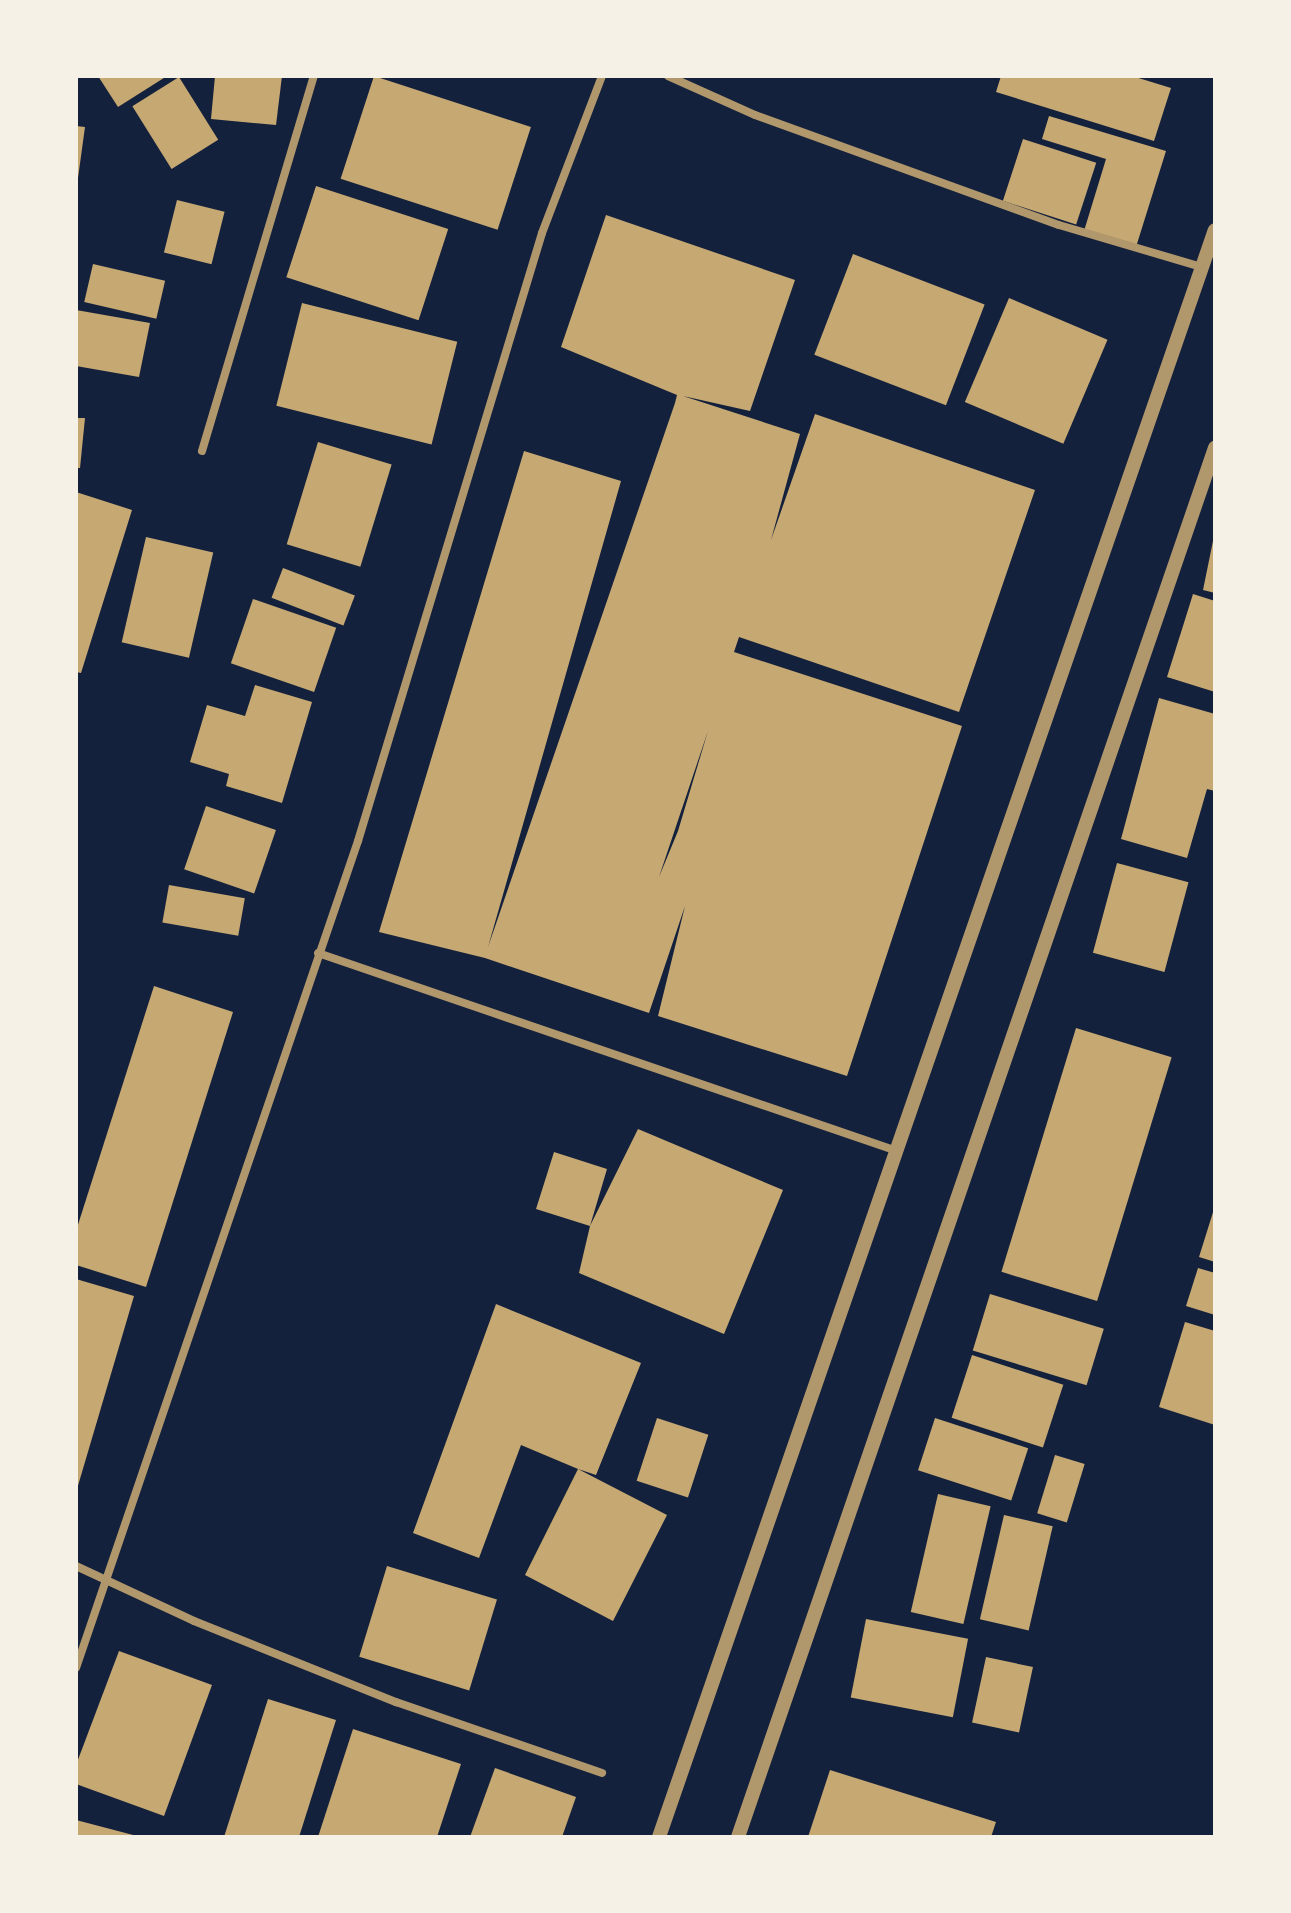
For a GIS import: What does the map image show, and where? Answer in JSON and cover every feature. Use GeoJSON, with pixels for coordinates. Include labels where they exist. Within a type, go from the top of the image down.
{"type":"FeatureCollection","features":[{"type":"Feature","properties":{"kind":"street"},"geometry":{"type":"LineString","coordinates":[[202,451],[314,76]]}},
{"type":"Feature","properties":{"kind":"street"},"geometry":{"type":"LineString","coordinates":[[76,1668],[103,1580],[358,841],[542,233],[602,76]]}},
{"type":"Feature","properties":{"kind":"street"},"geometry":{"type":"LineString","coordinates":[[668,76],[755,115],[1031,216],[1202,267]]}},
{"type":"Feature","properties":{"kind":"street"},"geometry":{"type":"LineString","coordinates":[[659,1837],[1215,230]]}},
{"type":"Feature","properties":{"kind":"street"},"geometry":{"type":"LineString","coordinates":[[738,1837],[1215,448]]}},
{"type":"Feature","properties":{"kind":"street"},"geometry":{"type":"LineString","coordinates":[[318,953],[897,1151]]}},
{"type":"Feature","properties":{"kind":"street"},"geometry":{"type":"LineString","coordinates":[[76,1566],[396,1702],[602,1773]]}},
{"type":"Feature","properties":{"kind":"building"},"geometry":{"type":"Polygon","coordinates":[[[98,76],[167,76],[118,107],[98,76]]]}},
{"type":"Feature","properties":{"kind":"building"},"geometry":{"type":"Polygon","coordinates":[[[215,76],[282,76],[276,125],[211,119],[215,76]]]}},
{"type":"Feature","properties":{"kind":"building"},"geometry":{"type":"Polygon","coordinates":[[[374,76],[531,127],[498,230],[341,179],[374,76]]]}},
{"type":"Feature","properties":{"kind":"building"},"geometry":{"type":"Polygon","coordinates":[[[1001,76],[1132,76],[1171,88],[1154,141],[996,92],[1001,76]]]}},
{"type":"Feature","properties":{"kind":"building"},"geometry":{"type":"Polygon","coordinates":[[[179,77],[218,140],[172,169],[132,106],[179,77]]]}},
{"type":"Feature","properties":{"kind":"building"},"geometry":{"type":"Polygon","coordinates":[[[1049,116],[1166,151],[1136,247],[1084,231],[1106,159],[1042,139],[1049,116]]]}},
{"type":"Feature","properties":{"kind":"building"},"geometry":{"type":"Polygon","coordinates":[[[76,126],[85,127],[78,178],[76,178],[76,126]]]}},
{"type":"Feature","properties":{"kind":"building"},"geometry":{"type":"Polygon","coordinates":[[[1023,139],[1096,163],[1076,225],[1003,201],[1023,139]]]}},
{"type":"Feature","properties":{"kind":"building"},"geometry":{"type":"Polygon","coordinates":[[[316,186],[448,229],[419,320],[286,277],[316,186]]]}},
{"type":"Feature","properties":{"kind":"building"},"geometry":{"type":"Polygon","coordinates":[[[177,200],[225,212],[211,264],[164,252],[177,200]]]}},
{"type":"Feature","properties":{"kind":"building"},"geometry":{"type":"Polygon","coordinates":[[[606,215],[795,280],[750,411],[683,396],[800,434],[771,540],[815,414],[1035,490],[959,712],[739,637],[734,652],[962,726],[847,1076],[658,1016],[685,906],[649,1013],[485,958],[379,932],[524,451],[621,481],[488,947],[675,403],[677,395],[561,347],[606,215]],[[708,731],[659,877],[678,831],[708,731]]]}},
{"type":"Feature","properties":{"kind":"building"},"geometry":{"type":"Polygon","coordinates":[[[853,254],[985,305],[946,405],[814,355],[853,254]]]}},
{"type":"Feature","properties":{"kind":"building"},"geometry":{"type":"Polygon","coordinates":[[[93,264],[165,281],[156,319],[84,302],[93,264]]]}},
{"type":"Feature","properties":{"kind":"building"},"geometry":{"type":"Polygon","coordinates":[[[1009,298],[1107,340],[1063,444],[965,402],[1009,298]]]}},
{"type":"Feature","properties":{"kind":"building"},"geometry":{"type":"Polygon","coordinates":[[[302,303],[457,342],[432,445],[276,406],[302,303]]]}},
{"type":"Feature","properties":{"kind":"building"},"geometry":{"type":"Polygon","coordinates":[[[76,310],[150,323],[139,377],[76,366],[76,310]]]}},
{"type":"Feature","properties":{"kind":"building"},"geometry":{"type":"Polygon","coordinates":[[[76,418],[85,418],[80,468],[76,468],[76,418]]]}},
{"type":"Feature","properties":{"kind":"building"},"geometry":{"type":"Polygon","coordinates":[[[318,442],[392,465],[360,567],[287,544],[318,442]]]}},
{"type":"Feature","properties":{"kind":"building"},"geometry":{"type":"Polygon","coordinates":[[[76,492],[132,510],[81,673],[76,672],[76,492]]]}},
{"type":"Feature","properties":{"kind":"building"},"geometry":{"type":"Polygon","coordinates":[[[1215,536],[1215,593],[1203,590],[1215,536]]]}},
{"type":"Feature","properties":{"kind":"building"},"geometry":{"type":"Polygon","coordinates":[[[146,537],[213,553],[189,658],[122,642],[146,537]]]}},
{"type":"Feature","properties":{"kind":"building"},"geometry":{"type":"Polygon","coordinates":[[[283,568],[355,596],[343,625],[272,598],[283,568]]]}},
{"type":"Feature","properties":{"kind":"building"},"geometry":{"type":"Polygon","coordinates":[[[1193,594],[1215,601],[1215,692],[1167,677],[1193,594]]]}},
{"type":"Feature","properties":{"kind":"building"},"geometry":{"type":"Polygon","coordinates":[[[253,599],[336,628],[314,692],[231,663],[253,599]]]}},
{"type":"Feature","properties":{"kind":"building"},"geometry":{"type":"Polygon","coordinates":[[[255,685],[312,702],[282,803],[226,786],[229,774],[190,762],[207,705],[245,716],[255,685]]]}},
{"type":"Feature","properties":{"kind":"building"},"geometry":{"type":"Polygon","coordinates":[[[1159,698],[1215,714],[1215,791],[1207,789],[1187,858],[1121,839],[1159,698]]]}},
{"type":"Feature","properties":{"kind":"building"},"geometry":{"type":"Polygon","coordinates":[[[206,806],[276,830],[254,893],[184,869],[206,806]]]}},
{"type":"Feature","properties":{"kind":"building"},"geometry":{"type":"Polygon","coordinates":[[[1117,863],[1188,882],[1164,972],[1093,953],[1117,863]]]}},
{"type":"Feature","properties":{"kind":"building"},"geometry":{"type":"Polygon","coordinates":[[[169,885],[245,898],[238,936],[162,922],[169,885]]]}},
{"type":"Feature","properties":{"kind":"building"},"geometry":{"type":"Polygon","coordinates":[[[154,986],[233,1012],[146,1287],[76,1265],[76,1231],[154,986]]]}},
{"type":"Feature","properties":{"kind":"building"},"geometry":{"type":"Polygon","coordinates":[[[1076,1028],[1172,1057],[1097,1301],[1001,1272],[1076,1028]]]}},
{"type":"Feature","properties":{"kind":"building"},"geometry":{"type":"Polygon","coordinates":[[[638,1129],[783,1190],[724,1334],[579,1273],[590,1226],[638,1129]]]}},
{"type":"Feature","properties":{"kind":"building"},"geometry":{"type":"Polygon","coordinates":[[[554,1152],[607,1169],[590,1226],[536,1209],[554,1152]]]}},
{"type":"Feature","properties":{"kind":"building"},"geometry":{"type":"Polygon","coordinates":[[[1215,1209],[1215,1262],[1199,1257],[1215,1209]]]}},
{"type":"Feature","properties":{"kind":"building"},"geometry":{"type":"Polygon","coordinates":[[[1198,1268],[1215,1273],[1215,1315],[1186,1306],[1198,1268]]]}},
{"type":"Feature","properties":{"kind":"building"},"geometry":{"type":"Polygon","coordinates":[[[76,1279],[134,1296],[77,1489],[76,1489],[76,1279]]]}},
{"type":"Feature","properties":{"kind":"building"},"geometry":{"type":"Polygon","coordinates":[[[990,1294],[1104,1329],[1087,1385],[973,1350],[990,1294]]]}},
{"type":"Feature","properties":{"kind":"building"},"geometry":{"type":"Polygon","coordinates":[[[496,1304],[641,1363],[596,1475],[521,1445],[479,1558],[413,1533],[496,1304]]]}},
{"type":"Feature","properties":{"kind":"building"},"geometry":{"type":"Polygon","coordinates":[[[1185,1322],[1215,1331],[1215,1425],[1159,1407],[1185,1322]]]}},
{"type":"Feature","properties":{"kind":"building"},"geometry":{"type":"Polygon","coordinates":[[[972,1355],[1063,1385],[1043,1447],[952,1418],[972,1355]]]}},
{"type":"Feature","properties":{"kind":"building"},"geometry":{"type":"Polygon","coordinates":[[[657,1418],[708,1435],[688,1497],[637,1481],[657,1418]]]}},
{"type":"Feature","properties":{"kind":"building"},"geometry":{"type":"Polygon","coordinates":[[[935,1418],[1028,1448],[1011,1501],[918,1470],[935,1418]]]}},
{"type":"Feature","properties":{"kind":"building"},"geometry":{"type":"Polygon","coordinates":[[[1055,1455],[1085,1464],[1067,1522],[1037,1513],[1055,1455]]]}},
{"type":"Feature","properties":{"kind":"building"},"geometry":{"type":"Polygon","coordinates":[[[578,1469],[667,1515],[613,1621],[525,1575],[578,1469]]]}},
{"type":"Feature","properties":{"kind":"building"},"geometry":{"type":"Polygon","coordinates":[[[938,1494],[991,1506],[963,1624],[911,1612],[938,1494]]]}},
{"type":"Feature","properties":{"kind":"building"},"geometry":{"type":"Polygon","coordinates":[[[1004,1515],[1053,1526],[1029,1631],[980,1619],[1004,1515]]]}},
{"type":"Feature","properties":{"kind":"building"},"geometry":{"type":"Polygon","coordinates":[[[387,1566],[497,1600],[469,1690],[359,1657],[387,1566]]]}},
{"type":"Feature","properties":{"kind":"building"},"geometry":{"type":"Polygon","coordinates":[[[866,1619],[968,1639],[953,1717],[851,1698],[866,1619]]]}},
{"type":"Feature","properties":{"kind":"building"},"geometry":{"type":"Polygon","coordinates":[[[119,1651],[212,1685],[164,1816],[76,1784],[76,1765],[119,1651]]]}},
{"type":"Feature","properties":{"kind":"building"},"geometry":{"type":"Polygon","coordinates":[[[986,1657],[1033,1667],[1019,1733],[972,1723],[986,1657]]]}},
{"type":"Feature","properties":{"kind":"building"},"geometry":{"type":"Polygon","coordinates":[[[268,1699],[336,1720],[299,1837],[224,1837],[268,1699]]]}},
{"type":"Feature","properties":{"kind":"building"},"geometry":{"type":"Polygon","coordinates":[[[353,1729],[461,1764],[437,1837],[318,1837],[353,1729]]]}},
{"type":"Feature","properties":{"kind":"building"},"geometry":{"type":"Polygon","coordinates":[[[495,1768],[576,1797],[562,1837],[470,1837],[495,1768]]]}},
{"type":"Feature","properties":{"kind":"building"},"geometry":{"type":"Polygon","coordinates":[[[830,1770],[996,1822],[991,1837],[808,1837],[830,1770]]]}},
{"type":"Feature","properties":{"kind":"building"},"geometry":{"type":"Polygon","coordinates":[[[76,1820],[137,1836],[137,1837],[76,1837],[76,1820]]]}}]}
